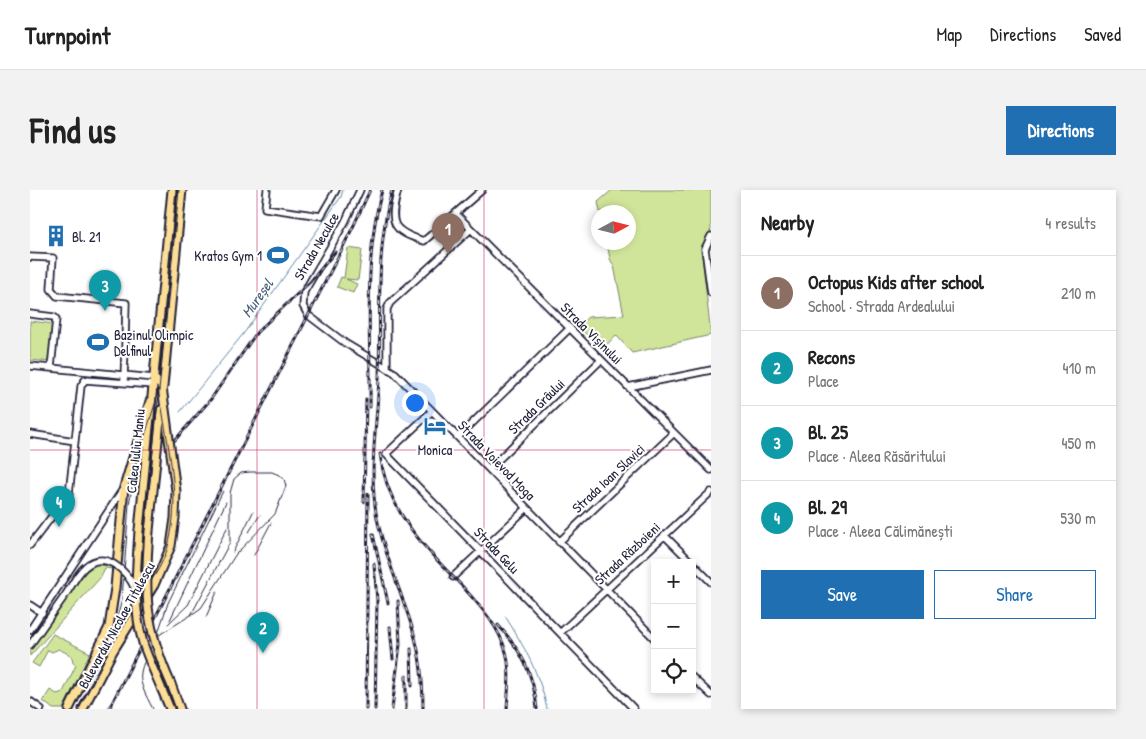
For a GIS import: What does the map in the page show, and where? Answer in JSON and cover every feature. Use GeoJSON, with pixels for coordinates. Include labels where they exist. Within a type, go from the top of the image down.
{"type":"FeatureCollection","features":[{"type":"Feature","properties":{"kind":"main road","name":"Calea Iuliu Maniu"},"geometry":{"type":"LineString","coordinates":[[170,709],[143,644],[137,618],[135,589],[172,190]]}},
{"type":"Feature","properties":{"kind":"main road","name":"Calea Iuliu Maniu"},"geometry":{"type":"LineString","coordinates":[[180,709],[155,646],[146,609],[145,574],[182,190]]}},
{"type":"Feature","properties":{"kind":"main road","name":"Bulevardul Nicolae Titulescu"},"geometry":{"type":"LineString","coordinates":[[69,709],[104,639],[112,616],[124,487],[154,384],[160,382],[163,392],[176,491],[171,546],[154,585],[113,651],[83,709]]}},
{"type":"Feature","properties":{"kind":"street"},"geometry":{"type":"LineString","coordinates":[[267,190],[265,208],[321,216],[336,190]]}},
{"type":"Feature","properties":{"kind":"street","name":"Strada Neculce"},"geometry":{"type":"LineString","coordinates":[[308,315],[302,302],[304,292],[345,222],[360,190]]}},
{"type":"Feature","properties":{"kind":"street"},"geometry":{"type":"LineString","coordinates":[[398,190],[394,215],[397,228],[400,232],[425,240],[482,190]]}},
{"type":"Feature","properties":{"kind":"street","name":"Strada Vișinului"},"geometry":{"type":"LineString","coordinates":[[456,214],[711,470]]}},
{"type":"Feature","properties":{"kind":"street"},"geometry":{"type":"LineString","coordinates":[[387,368],[388,306],[470,229]]}},
{"type":"Feature","properties":{"kind":"street"},"geometry":{"type":"LineString","coordinates":[[711,236],[705,249],[711,293]]}},
{"type":"Feature","properties":{"kind":"street"},"geometry":{"type":"LineString","coordinates":[[30,257],[53,258],[50,289],[57,296],[126,303],[124,378]]}},
{"type":"Feature","properties":{"kind":"street"},"geometry":{"type":"LineString","coordinates":[[30,314],[54,317],[56,320],[51,368]]}},
{"type":"Feature","properties":{"kind":"street","name":"Strada Voievod Moga"},"geometry":{"type":"LineString","coordinates":[[308,315],[345,342],[387,368],[432,411],[651,635]]}},
{"type":"Feature","properties":{"kind":"street"},"geometry":{"type":"LineString","coordinates":[[458,438],[570,328]]}},
{"type":"Feature","properties":{"kind":"street","name":"Strada Grâului"},"geometry":{"type":"LineString","coordinates":[[489,469],[601,360]]}},
{"type":"Feature","properties":{"kind":"street"},"geometry":{"type":"LineString","coordinates":[[30,366],[124,378],[154,384]]}},
{"type":"Feature","properties":{"kind":"street"},"geometry":{"type":"LineString","coordinates":[[628,386],[711,370]]}},
{"type":"Feature","properties":{"kind":"street"},"geometry":{"type":"LineString","coordinates":[[30,545],[69,494],[83,382],[88,379],[124,378]]}},
{"type":"Feature","properties":{"kind":"street","name":"Strada Gelu"},"geometry":{"type":"LineString","coordinates":[[432,411],[386,454],[634,709]]}},
{"type":"Feature","properties":{"kind":"street","name":"Strada Ioan Slavici"},"geometry":{"type":"LineString","coordinates":[[559,542],[674,433]]}},
{"type":"Feature","properties":{"kind":"street"},"geometry":{"type":"LineString","coordinates":[[30,434],[76,441]]}},
{"type":"Feature","properties":{"kind":"street"},"geometry":{"type":"LineString","coordinates":[[30,630],[124,487]]}},
{"type":"Feature","properties":{"kind":"street","name":"Strada Războieni"},"geometry":{"type":"LineString","coordinates":[[560,633],[711,492]]}},
{"type":"Feature","properties":{"kind":"street"},"geometry":{"type":"LineString","coordinates":[[453,577],[526,509]]}},
{"type":"Feature","properties":{"kind":"street"},"geometry":{"type":"LineString","coordinates":[[664,535],[688,559]]}},
{"type":"Feature","properties":{"kind":"street"},"geometry":{"type":"LineString","coordinates":[[30,645],[83,569],[89,564],[101,561],[112,563],[121,568],[135,589]]}},
{"type":"Feature","properties":{"kind":"street"},"geometry":{"type":"LineString","coordinates":[[696,567],[711,582]]}},
{"type":"Feature","properties":{"kind":"street"},"geometry":{"type":"LineString","coordinates":[[30,605],[42,613]]}},
{"type":"Feature","properties":{"kind":"street"},"geometry":{"type":"LineString","coordinates":[[696,681],[711,696]]}},
{"type":"Feature","properties":{"kind":"street"},"geometry":{"type":"LineString","coordinates":[[30,702],[36,709]]}},
{"type":"Feature","properties":{"kind":"street"},"geometry":{"type":"LineString","coordinates":[[30,702],[41,709]]}},
{"type":"Feature","properties":{"kind":"green space"},"geometry":{"type":"Polygon","coordinates":[[[612,190],[711,190],[711,230],[701,247],[711,335],[632,353],[616,335],[602,350],[578,326],[588,317],[624,315],[614,266],[608,250],[636,250],[636,205],[599,205],[598,202],[612,190]]]}},
{"type":"Feature","properties":{"kind":"green space"},"geometry":{"type":"Polygon","coordinates":[[[348,248],[362,250],[358,280],[346,279],[357,284],[353,293],[337,287],[341,277],[344,278],[348,248]]]}},
{"type":"Feature","properties":{"kind":"green space"},"geometry":{"type":"Polygon","coordinates":[[[30,321],[55,324],[51,362],[30,360],[30,321]]]}},
{"type":"Feature","properties":{"kind":"green space"},"geometry":{"type":"Polygon","coordinates":[[[96,565],[112,566],[112,569],[105,568],[100,578],[30,656],[30,652],[85,572],[96,565]]]}},
{"type":"Feature","properties":{"kind":"green space"},"geometry":{"type":"Polygon","coordinates":[[[53,634],[90,653],[63,709],[53,709],[43,701],[50,690],[57,694],[63,692],[76,665],[73,663],[72,656],[59,649],[52,652],[48,650],[39,667],[32,663],[53,634]]]}},
{"type":"Feature","properties":{"kind":"waterway","name":"Mureșel"},"geometry":{"type":"LineString","coordinates":[[180,412],[244,333],[341,197],[343,190]]}},
{"type":"Feature","properties":{"kind":"waterway"},"geometry":{"type":"LineString","coordinates":[[505,616],[519,638],[530,661],[540,684],[547,709]]}},
{"type":"Feature","properties":{"kind":"tram line"},"geometry":{"type":"LineString","coordinates":[[176,709],[149,637],[142,593],[145,531],[179,190]]}},
{"type":"Feature","properties":{"kind":"tram line"},"geometry":{"type":"LineString","coordinates":[[114,631],[122,599],[129,504],[137,460],[155,404]]}},
{"type":"Feature","properties":{"kind":"tram line"},"geometry":{"type":"LineString","coordinates":[[79,709],[122,626],[156,573],[170,540],[174,497],[162,408]]}},
{"type":"Feature","properties":{"kind":"tram line"},"geometry":{"type":"LineString","coordinates":[[152,643],[159,635],[191,615],[201,608],[236,554],[275,514],[286,486],[284,479],[279,475],[272,472],[250,472],[241,473],[234,479],[230,493],[230,542],[191,615]]}},
{"type":"Feature","properties":{"kind":"tram line"},"geometry":{"type":"LineString","coordinates":[[158,633],[168,603],[223,491]]}},
{"type":"Feature","properties":{"kind":"tram line"},"geometry":{"type":"LineString","coordinates":[[170,620],[226,502]]}},
{"type":"Feature","properties":{"kind":"tram line"},"geometry":{"type":"LineString","coordinates":[[233,552],[253,512]]}},
{"type":"Feature","properties":{"kind":"tram line"},"geometry":{"type":"LineString","coordinates":[[249,532],[260,515]]}},
{"type":"Feature","properties":{"kind":"tram line"},"geometry":{"type":"LineString","coordinates":[[254,555],[271,523]]}},
{"type":"Feature","properties":{"kind":"tram line"},"geometry":{"type":"LineString","coordinates":[[168,624],[188,605],[227,528]]}},
{"type":"Feature","properties":{"kind":"tram line"},"geometry":{"type":"LineString","coordinates":[[206,617],[217,592]]}},
{"type":"Feature","properties":{"kind":"tram line"},"geometry":{"type":"LineString","coordinates":[[153,643],[141,670],[141,683],[153,709]]}},
{"type":"Feature","properties":{"kind":"railway"},"geometry":{"type":"LineString","coordinates":[[109,709],[370,190]]}},
{"type":"Feature","properties":{"kind":"railway"},"geometry":{"type":"LineString","coordinates":[[370,407],[370,270],[376,216],[382,190]]}},
{"type":"Feature","properties":{"kind":"railway"},"geometry":{"type":"LineString","coordinates":[[392,190],[383,237],[381,260],[379,378],[373,466],[374,501],[380,533],[410,619],[416,643],[421,671],[423,709]]}},
{"type":"Feature","properties":{"kind":"railway"},"geometry":{"type":"LineString","coordinates":[[175,440],[211,399],[257,332],[310,282],[335,252]]}},
{"type":"Feature","properties":{"kind":"railway"},"geometry":{"type":"LineString","coordinates":[[364,502],[366,399]]}},
{"type":"Feature","properties":{"kind":"railway"},"geometry":{"type":"LineString","coordinates":[[380,454],[390,493],[409,527],[482,609],[499,634],[506,652],[508,666],[507,709]]}},
{"type":"Feature","properties":{"kind":"railway"},"geometry":{"type":"LineString","coordinates":[[366,709],[368,494]]}},
{"type":"Feature","properties":{"kind":"railway"},"geometry":{"type":"LineString","coordinates":[[373,534],[388,603]]}},
{"type":"Feature","properties":{"kind":"railway"},"geometry":{"type":"LineString","coordinates":[[374,564],[377,601],[375,709]]}},
{"type":"Feature","properties":{"kind":"railway"},"geometry":{"type":"LineString","coordinates":[[392,709],[400,644],[398,601]]}},
{"type":"Feature","properties":{"kind":"railway"},"geometry":{"type":"LineString","coordinates":[[498,625],[520,653],[525,663],[533,685],[537,709]]}},
{"type":"Feature","properties":{"kind":"railway"},"geometry":{"type":"LineString","coordinates":[[390,627],[393,659]]}},
{"type":"Feature","properties":{"kind":"railway"},"geometry":{"type":"LineString","coordinates":[[411,649],[412,686]]}},
{"type":"Feature","properties":{"kind":"railway"},"geometry":{"type":"LineString","coordinates":[[406,676],[406,709]]}},
{"type":"Feature","properties":{"kind":"place","name":"Bl. 21"},"geometry":{"type":"Point","coordinates":[56,236]}},
{"type":"Feature","properties":{"kind":"place","name":"Octopus Kids after school"},"geometry":{"type":"Point","coordinates":[448,254]}},
{"type":"Feature","properties":{"kind":"place","name":"Kratos Gym 1"},"geometry":{"type":"Point","coordinates":[278,255]}},
{"type":"Feature","properties":{"kind":"place","name":"Bl. 25"},"geometry":{"type":"Point","coordinates":[105,311]}},
{"type":"Feature","properties":{"kind":"place","name":"Bazinul Olimpic Delfinul"},"geometry":{"type":"Point","coordinates":[98,342]}},
{"type":"Feature","properties":{"kind":"place","name":"Monica"},"geometry":{"type":"Point","coordinates":[435,426]}},
{"type":"Feature","properties":{"kind":"place","name":"Bl. 29"},"geometry":{"type":"Point","coordinates":[59,527]}},
{"type":"Feature","properties":{"kind":"place","name":"Recons"},"geometry":{"type":"Point","coordinates":[263,653]}}]}
